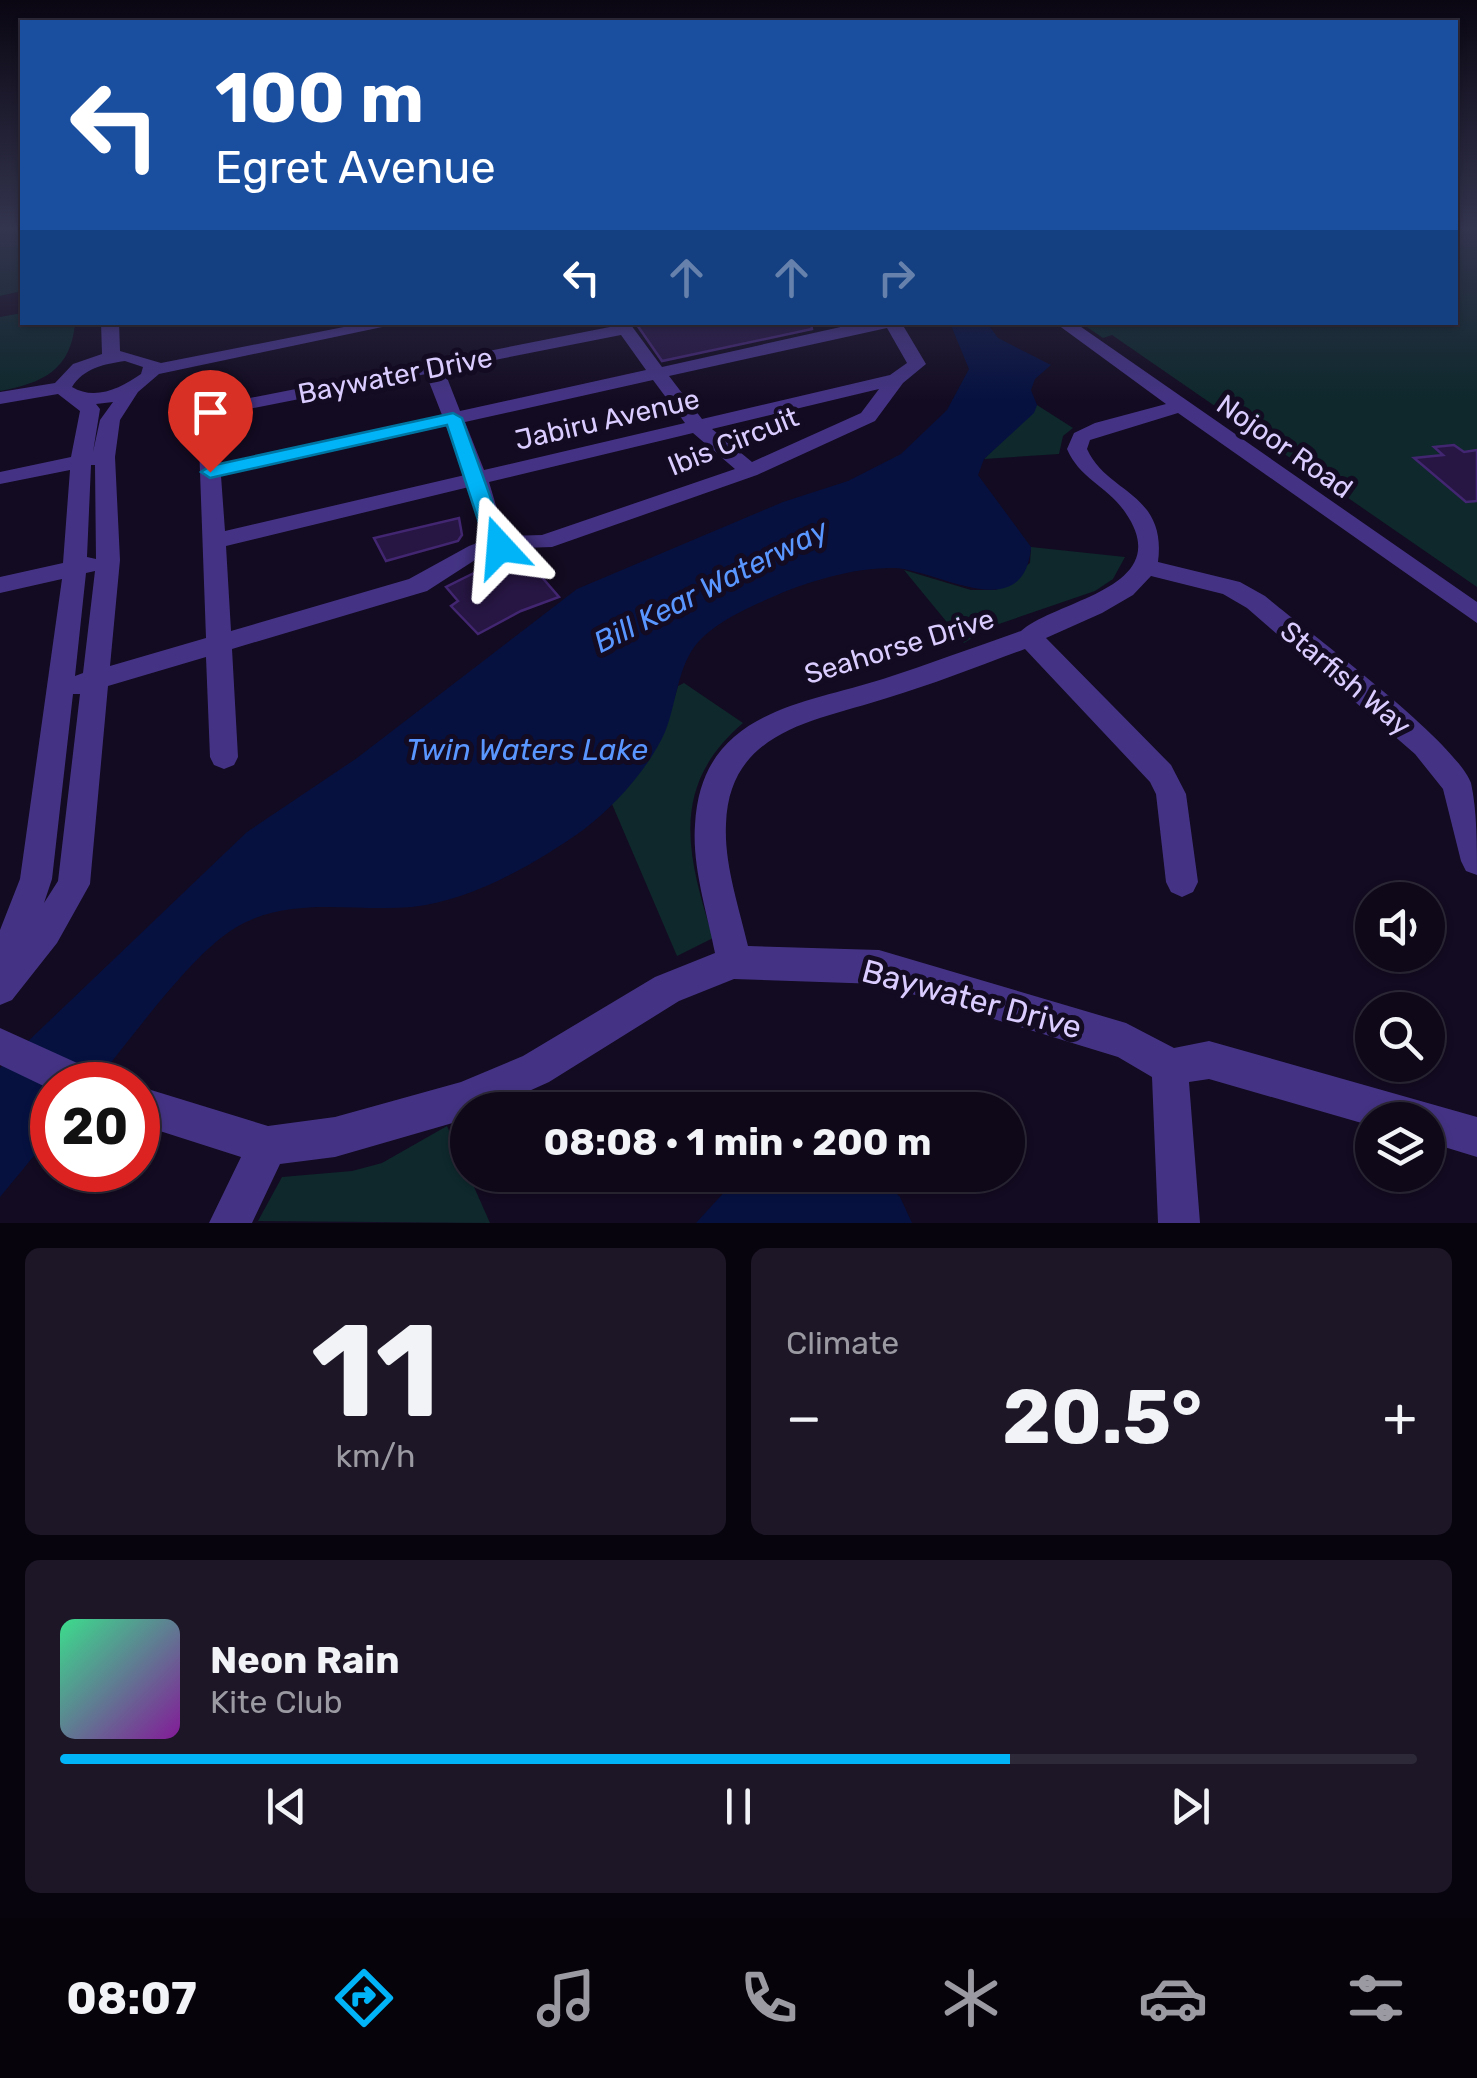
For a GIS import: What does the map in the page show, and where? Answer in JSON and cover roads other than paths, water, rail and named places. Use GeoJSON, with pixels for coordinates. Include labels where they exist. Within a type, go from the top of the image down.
{"type":"FeatureCollection","features":[{"type":"Feature","properties":{"kind":"street"},"geometry":{"type":"LineString","coordinates":[[110,325],[111,358]]}},
{"type":"Feature","properties":{"kind":"street"},"geometry":{"type":"LineString","coordinates":[[0,956],[16,936],[36,879],[75,568],[93,459],[110,420],[130,390],[153,370],[383,325]]}},
{"type":"Feature","properties":{"kind":"street"},"geometry":{"type":"LineString","coordinates":[[210,472],[876,325]]}},
{"type":"Feature","properties":{"kind":"street","name":"Ibis Circuit"},"geometry":{"type":"LineString","coordinates":[[59,690],[418,585],[490,543],[544,542],[750,471],[868,417],[896,379],[916,364],[892,325]]}},
{"type":"Feature","properties":{"kind":"street","name":"Nojoor Road"},"geometry":{"type":"LineString","coordinates":[[1066,325],[1477,614]]}},
{"type":"Feature","properties":{"kind":"street","name":"Baywater Drive"},"geometry":{"type":"LineString","coordinates":[[224,758],[208,416],[212,411],[626,329],[658,373]]}},
{"type":"Feature","properties":{"kind":"street"},"geometry":{"type":"LineString","coordinates":[[68,392],[71,374],[111,358],[147,360],[153,370]]}},
{"type":"Feature","properties":{"kind":"street"},"geometry":{"type":"LineString","coordinates":[[433,367],[477,478],[490,543]]}},
{"type":"Feature","properties":{"kind":"street"},"geometry":{"type":"LineString","coordinates":[[658,373],[697,426],[750,471]]}},
{"type":"Feature","properties":{"kind":"street","name":"Jabiru Avenue"},"geometry":{"type":"LineString","coordinates":[[214,541],[896,379]]}},
{"type":"Feature","properties":{"kind":"street"},"geometry":{"type":"LineString","coordinates":[[0,398],[68,392],[89,398],[130,390]]}},
{"type":"Feature","properties":{"kind":"street"},"geometry":{"type":"LineString","coordinates":[[0,988],[45,932],[74,884],[108,560],[90,409],[68,392]]}},
{"type":"Feature","properties":{"kind":"street"},"geometry":{"type":"LineString","coordinates":[[1146,567],[1149,544],[1142,520],[1127,499],[1083,463],[1076,449],[1081,437],[1102,427],[1180,406]]}},
{"type":"Feature","properties":{"kind":"street"},"geometry":{"type":"LineString","coordinates":[[0,478],[93,459]]}},
{"type":"Feature","properties":{"kind":"street"},"geometry":{"type":"LineString","coordinates":[[0,585],[108,560]]}},
{"type":"Feature","properties":{"kind":"street","name":"Seahorse Drive"},"geometry":{"type":"LineString","coordinates":[[734,962],[711,850],[710,820],[723,772],[738,752],[777,720],[821,704],[881,690],[1030,638],[1042,627],[1094,607],[1124,589],[1146,567]]}},
{"type":"Feature","properties":{"kind":"street","name":"Starfish Way"},"geometry":{"type":"LineString","coordinates":[[1146,567],[1231,588],[1256,602],[1425,746],[1457,784],[1477,861]]}},
{"type":"Feature","properties":{"kind":"street"},"geometry":{"type":"LineString","coordinates":[[1030,638],[1161,774],[1172,794],[1182,882]]}},
{"type":"Feature","properties":{"kind":"street","name":"Baywater Drive"},"geometry":{"type":"LineString","coordinates":[[160,1111],[268,1146],[334,1137],[463,1100],[536,1069],[667,989],[734,962],[879,968],[1126,1042],[1171,1067]]}},
{"type":"Feature","properties":{"kind":"street"},"geometry":{"type":"LineString","coordinates":[[0,1046],[34,1062]]}},
{"type":"Feature","properties":{"kind":"street"},"geometry":{"type":"LineString","coordinates":[[1179,1223],[1179,1170],[1168,1102],[1171,1067],[1208,1060],[1355,1102]]}},
{"type":"Feature","properties":{"kind":"street"},"geometry":{"type":"LineString","coordinates":[[1445,1128],[1477,1138]]}},
{"type":"Feature","properties":{"kind":"street"},"geometry":{"type":"LineString","coordinates":[[230,1223],[268,1146]]}},
{"type":"Feature","properties":{"kind":"water","name":"Twin Waters Lake"},"geometry":{"type":"Polygon","coordinates":[[[951,325],[988,325],[998,338],[1051,365],[1035,379],[1031,390],[1037,405],[1034,413],[984,459],[978,475],[1031,547],[1025,571],[1013,585],[996,590],[976,588],[894,568],[863,570],[799,586],[727,619],[704,636],[688,657],[665,732],[650,759],[595,821],[564,843],[479,889],[434,903],[389,908],[299,908],[256,918],[235,928],[199,958],[111,1062],[30,1062],[30,1161],[0,1197],[0,1068],[247,832],[357,758],[577,589],[783,502],[848,481],[901,454],[947,410],[969,369],[951,325]]]}},
{"type":"Feature","properties":{"kind":"water"},"geometry":{"type":"Polygon","coordinates":[[[724,1192],[895,1192],[912,1223],[696,1223],[724,1192]]]}},
{"type":"Feature","properties":{"kind":"water label","name":"Bill Kear Waterway"},"geometry":{"type":"Point","coordinates":[711,586]}}]}
